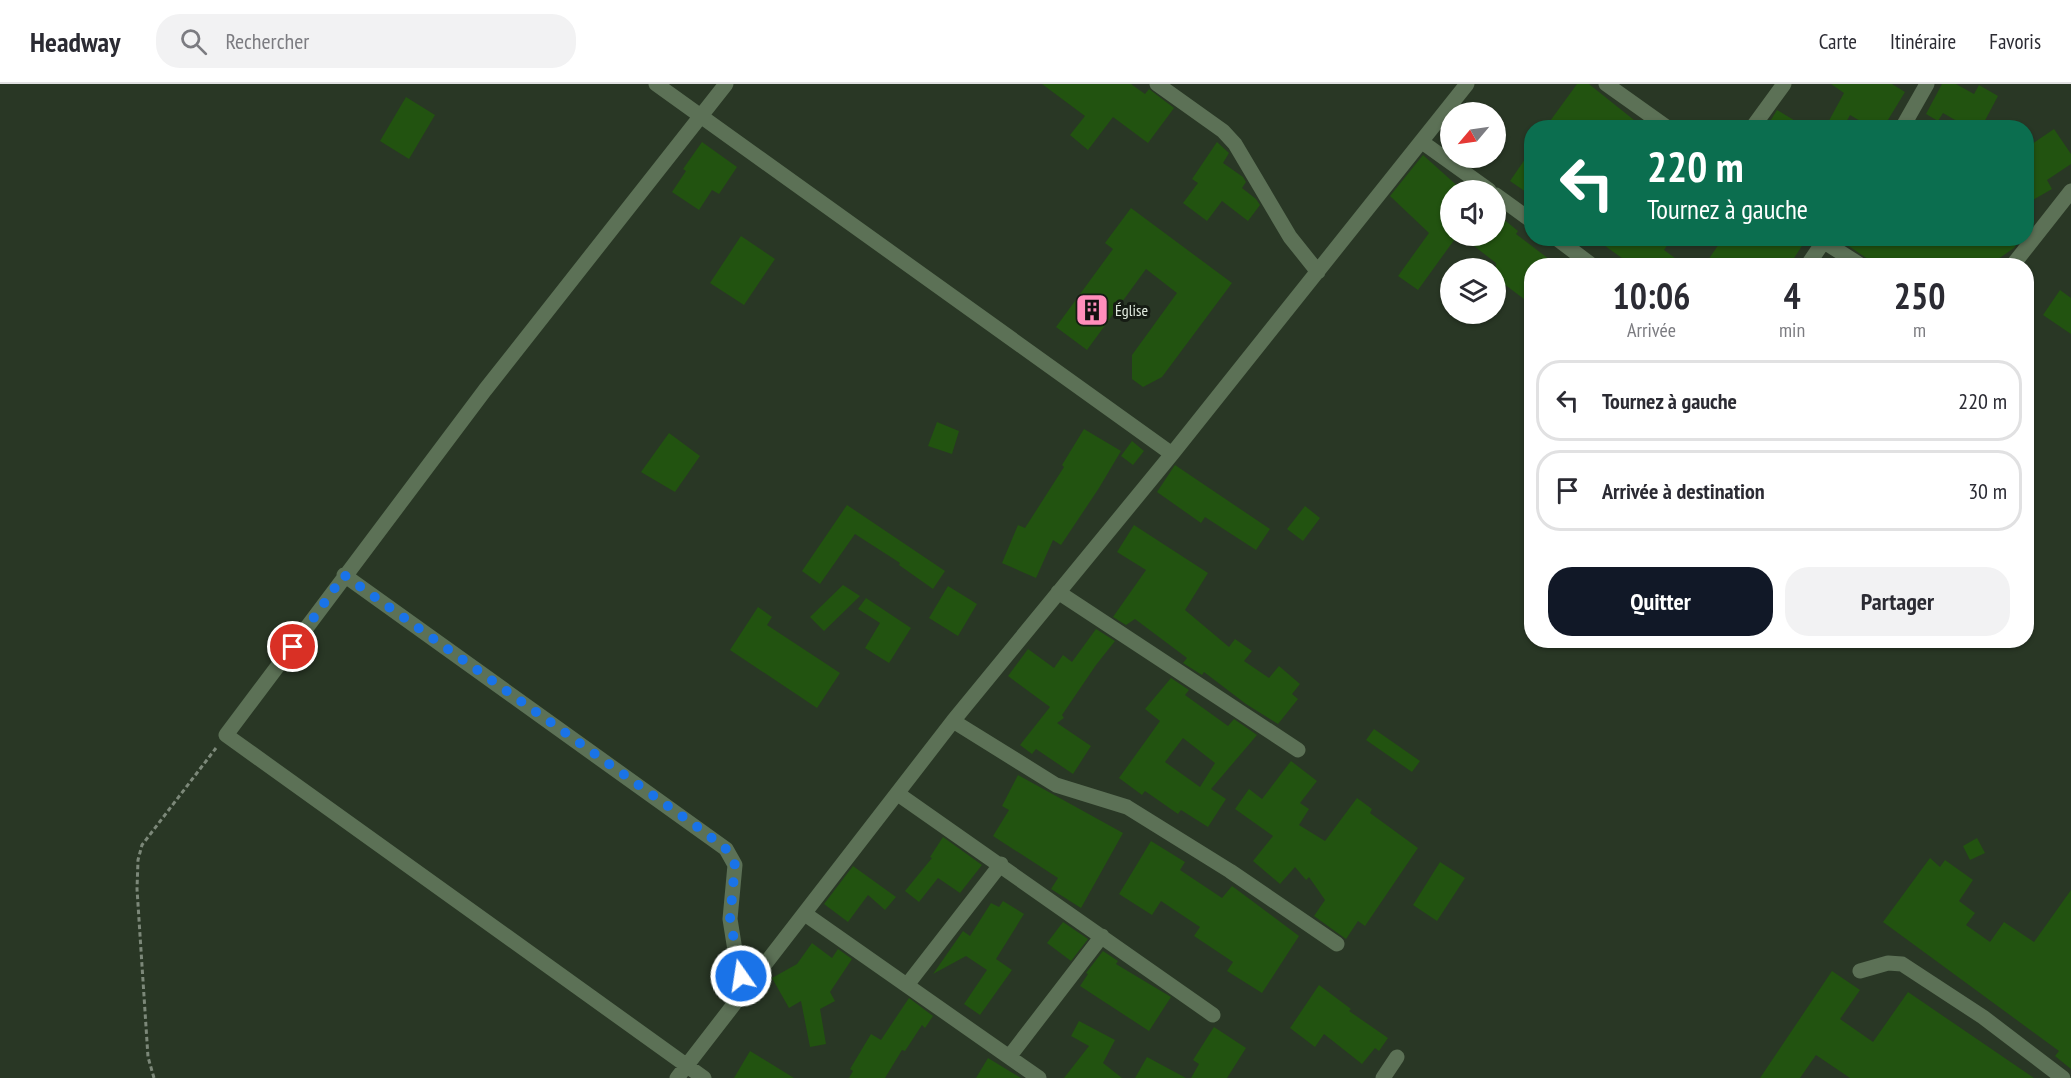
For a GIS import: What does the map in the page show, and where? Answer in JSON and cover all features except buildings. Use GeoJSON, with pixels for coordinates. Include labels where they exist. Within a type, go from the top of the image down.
{"type":"FeatureCollection","features":[{"type":"Feature","properties":{"kind":"street"},"geometry":{"type":"LineString","coordinates":[[656,84],[1172,454]]}},
{"type":"Feature","properties":{"kind":"street"},"geometry":{"type":"LineString","coordinates":[[704,1078],[681,1072],[226,735],[485,390],[726,84]]}},
{"type":"Feature","properties":{"kind":"street"},"geometry":{"type":"LineString","coordinates":[[1157,84],[1223,131],[1235,144],[1290,237],[1318,272]]}},
{"type":"Feature","properties":{"kind":"street"},"geometry":{"type":"LineString","coordinates":[[681,1072],[898,794],[952,721],[1172,454],[1467,84]]}},
{"type":"Feature","properties":{"kind":"street"},"geometry":{"type":"LineString","coordinates":[[1606,84],[1657,120]]}},
{"type":"Feature","properties":{"kind":"street"},"geometry":{"type":"LineString","coordinates":[[1758,120],[1784,84]]}},
{"type":"Feature","properties":{"kind":"street"},"geometry":{"type":"LineString","coordinates":[[1907,120],[1927,84]]}},
{"type":"Feature","properties":{"kind":"street"},"geometry":{"type":"LineString","coordinates":[[1422,142],[1475,180]]}},
{"type":"Feature","properties":{"kind":"street"},"geometry":{"type":"LineString","coordinates":[[2034,238],[2071,191]]}},
{"type":"Feature","properties":{"kind":"street"},"geometry":{"type":"LineString","coordinates":[[1506,202],[1524,215]]}},
{"type":"Feature","properties":{"kind":"street"},"geometry":{"type":"LineString","coordinates":[[1567,246],[1582,258]]}},
{"type":"Feature","properties":{"kind":"street"},"geometry":{"type":"LineString","coordinates":[[1832,246],[1850,258]]}},
{"type":"Feature","properties":{"kind":"street"},"geometry":{"type":"LineString","coordinates":[[2018,258],[2028,246]]}},
{"type":"Feature","properties":{"kind":"street"},"geometry":{"type":"LineString","coordinates":[[344,575],[726,849],[735,865],[730,919],[737,963],[745,989]]}},
{"type":"Feature","properties":{"kind":"street"},"geometry":{"type":"LineString","coordinates":[[1058,592],[1298,750]]}},
{"type":"Feature","properties":{"kind":"street"},"geometry":{"type":"LineString","coordinates":[[952,721],[1056,785],[1127,807],[1230,871],[1337,944]]}},
{"type":"Feature","properties":{"kind":"street"},"geometry":{"type":"LineString","coordinates":[[898,794],[1213,1016]]}},
{"type":"Feature","properties":{"kind":"street"},"geometry":{"type":"LineString","coordinates":[[907,985],[1000,864]]}},
{"type":"Feature","properties":{"kind":"street"},"geometry":{"type":"LineString","coordinates":[[805,914],[1039,1078]]}},
{"type":"Feature","properties":{"kind":"street"},"geometry":{"type":"LineString","coordinates":[[1009,1057],[1102,936]]}},
{"type":"Feature","properties":{"kind":"street"},"geometry":{"type":"LineString","coordinates":[[1860,971],[1887,963],[1902,964],[1983,1017],[2063,1078]]}},
{"type":"Feature","properties":{"kind":"street"},"geometry":{"type":"LineString","coordinates":[[1383,1078],[1397,1057]]}},
{"type":"Feature","properties":{"kind":"path"},"geometry":{"type":"LineString","coordinates":[[154,1078],[146,1038],[137,889],[138,860],[142,845],[226,735]]}},
{"type":"Feature","properties":{"kind":"place","name":"Église"},"geometry":{"type":"Point","coordinates":[1092,310]}},
{"type":"Feature","properties":{"kind":"route"},"geometry":{"type":"LineString","coordinates":[[293,647],[344,575],[703,831],[726,849],[735,865],[730,919],[741,976]]}}]}
